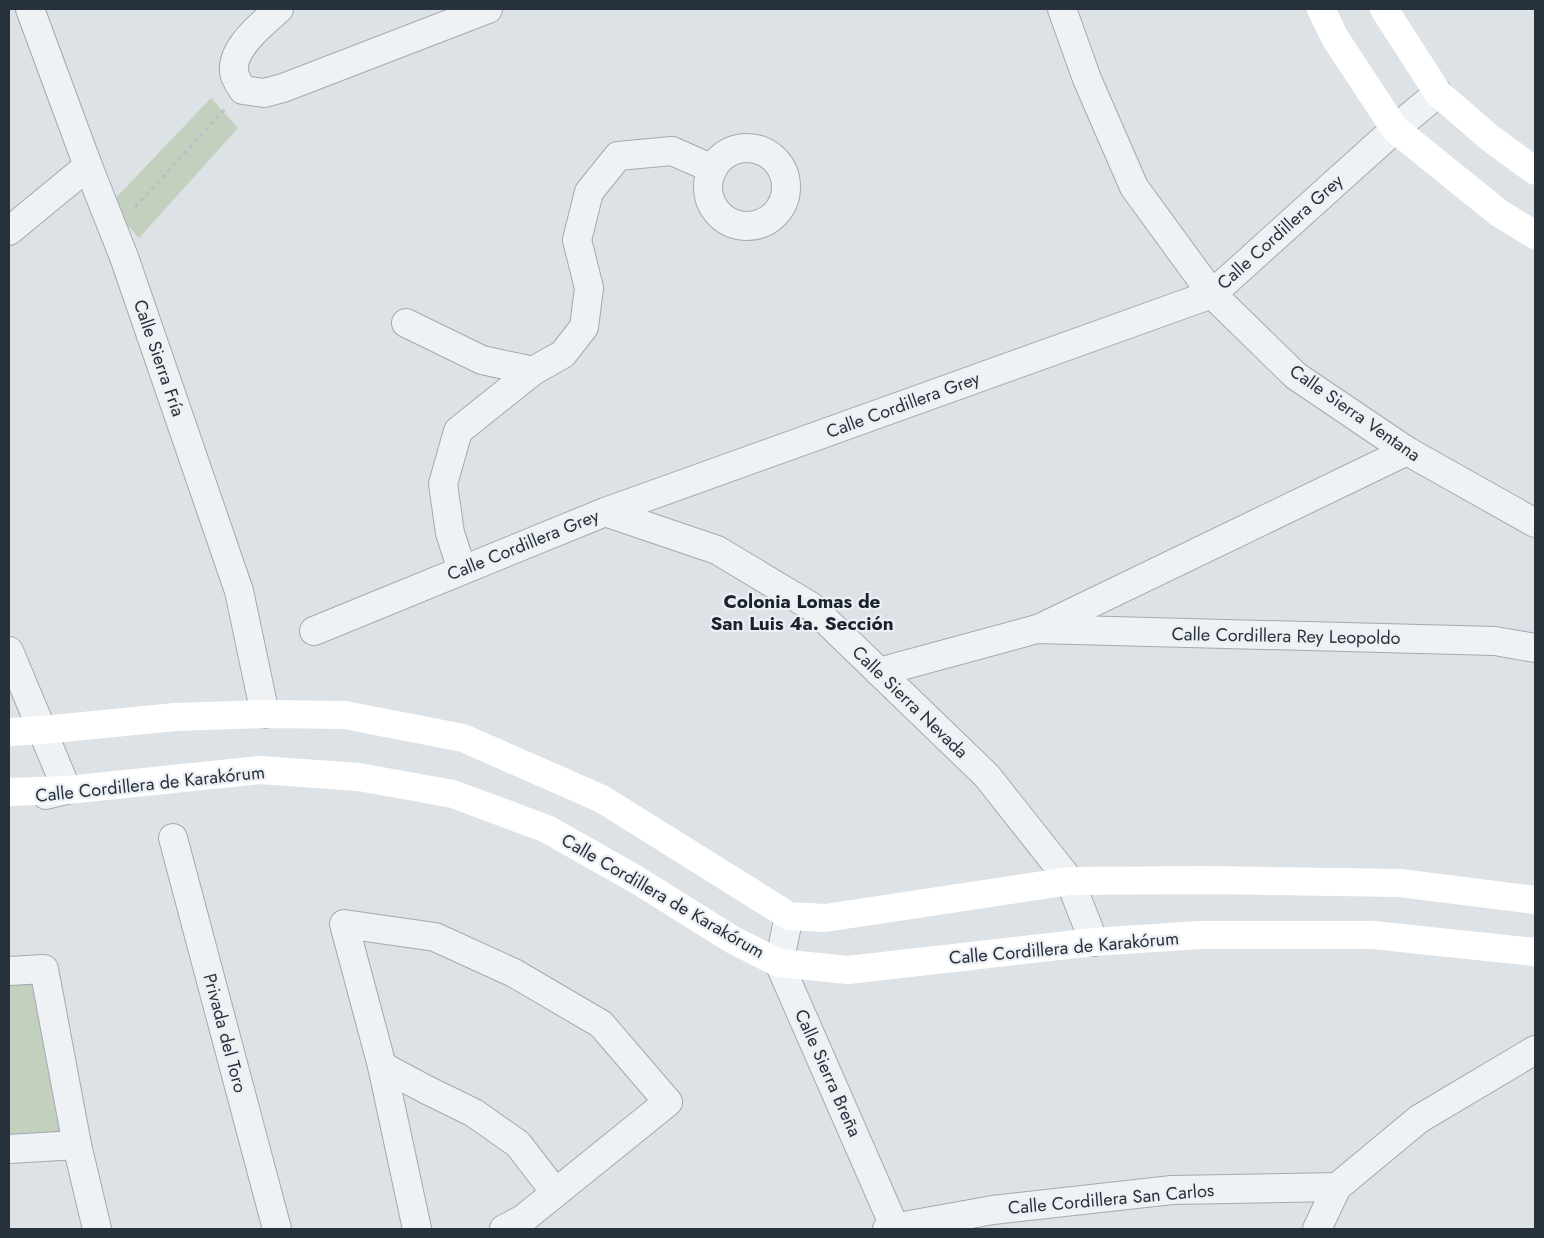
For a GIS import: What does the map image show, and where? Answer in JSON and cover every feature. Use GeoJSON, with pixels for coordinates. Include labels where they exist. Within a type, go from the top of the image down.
{"type":"FeatureCollection","features":[{"type":"Feature","properties":{"kind":"street","name":"Calle Sierra Fría"},"geometry":{"type":"LineString","coordinates":[[30,9],[131,276],[239,591],[265,714]]}},
{"type":"Feature","properties":{"kind":"street"},"geometry":{"type":"LineString","coordinates":[[279,9],[242,44],[236,61],[235,75],[243,90],[264,93],[284,88],[488,9]]}},
{"type":"Feature","properties":{"kind":"street","name":"Calle Sierra Ventana"},"geometry":{"type":"LineString","coordinates":[[1062,9],[1087,79],[1134,187],[1212,294],[1296,376],[1407,451],[1535,523]]}},
{"type":"Feature","properties":{"kind":"street"},"geometry":{"type":"LineString","coordinates":[[1321,9],[1335,38],[1395,129],[1499,213],[1535,234]]}},
{"type":"Feature","properties":{"kind":"street"},"geometry":{"type":"LineString","coordinates":[[1384,9],[1438,94],[1490,138],[1535,170]]}},
{"type":"Feature","properties":{"kind":"street","name":"Calle Cordillera Grey"},"geometry":{"type":"LineString","coordinates":[[314,631],[605,512],[1212,294],[1395,129],[1438,94]]}},
{"type":"Feature","properties":{"kind":"street"},"geometry":{"type":"LineString","coordinates":[[462,570],[450,533],[443,484],[458,431],[533,371],[563,354],[584,327],[589,288],[577,240],[589,192],[618,156],[672,151],[714,169]]}},
{"type":"Feature","properties":{"kind":"street"},"geometry":{"type":"LineString","coordinates":[[9,231],[88,166]]}},
{"type":"Feature","properties":{"kind":"street"},"geometry":{"type":"LineString","coordinates":[[406,323],[482,360],[533,371]]}},
{"type":"Feature","properties":{"kind":"street","name":"Calle Cordillera Rey Leopoldo"},"geometry":{"type":"LineString","coordinates":[[878,672],[1037,629],[1407,451]]}},
{"type":"Feature","properties":{"kind":"street","name":"Calle Sierra Nevada"},"geometry":{"type":"LineString","coordinates":[[605,512],[717,550],[812,608],[987,776],[1070,881],[1094,942]]}},
{"type":"Feature","properties":{"kind":"street","name":"Calle Cordillera Rey Leopoldo"},"geometry":{"type":"LineString","coordinates":[[1037,629],[1495,641],[1535,648]]}},
{"type":"Feature","properties":{"kind":"street"},"geometry":{"type":"LineString","coordinates":[[9,650],[67,790],[9,792]]}},
{"type":"Feature","properties":{"kind":"street"},"geometry":{"type":"LineString","coordinates":[[9,732],[175,718],[265,714],[346,715],[463,738],[602,799],[789,916],[825,918],[1070,881],[1205,880],[1400,883],[1535,900]]}},
{"type":"Feature","properties":{"kind":"street","name":"Calle Cordillera de Karakórum"},"geometry":{"type":"LineString","coordinates":[[9,802],[67,790],[260,770],[359,777],[453,794],[547,829],[637,880],[733,940],[779,963],[848,970],[1094,942],[1199,935],[1373,935],[1535,952]]}},
{"type":"Feature","properties":{"kind":"street","name":"Privada del Toro"},"geometry":{"type":"LineString","coordinates":[[173,838],[277,1229]]}},
{"type":"Feature","properties":{"kind":"street"},"geometry":{"type":"LineString","coordinates":[[779,963],[789,916]]}},
{"type":"Feature","properties":{"kind":"street"},"geometry":{"type":"LineString","coordinates":[[417,1229],[382,1066],[344,924],[436,937],[514,973],[602,1024],[668,1102],[523,1218],[504,1229]]}},
{"type":"Feature","properties":{"kind":"street","name":"Calle Sierra Breña"},"geometry":{"type":"LineString","coordinates":[[779,963],[891,1228]]}},
{"type":"Feature","properties":{"kind":"street"},"geometry":{"type":"LineString","coordinates":[[9,971],[44,969],[77,1144],[97,1229]]}},
{"type":"Feature","properties":{"kind":"street"},"geometry":{"type":"LineString","coordinates":[[1317,1229],[1337,1187],[1419,1119],[1535,1050]]}},
{"type":"Feature","properties":{"kind":"street"},"geometry":{"type":"LineString","coordinates":[[382,1066],[474,1113],[518,1144],[555,1192]]}},
{"type":"Feature","properties":{"kind":"street"},"geometry":{"type":"LineString","coordinates":[[9,1149],[77,1144]]}},
{"type":"Feature","properties":{"kind":"street","name":"Calle Cordillera San Carlos"},"geometry":{"type":"LineString","coordinates":[[891,1228],[993,1210],[1172,1190],[1337,1187]]}},
{"type":"Feature","properties":{"kind":"path"},"geometry":{"type":"LineString","coordinates":[[113,230],[243,90]]}},
{"type":"Feature","properties":{"kind":"green space"},"geometry":{"type":"Polygon","coordinates":[[[211,98],[238,128],[139,238],[109,205],[211,98]]]}},
{"type":"Feature","properties":{"kind":"green space"},"geometry":{"type":"Polygon","coordinates":[[[41,979],[65,1131],[9,1138],[9,981],[41,979]]]}},
{"type":"Feature","properties":{"kind":"district","name":"Colonia Lomas de San Luis 4a. Sección"},"geometry":{"type":"Point","coordinates":[802,612]}}]}
